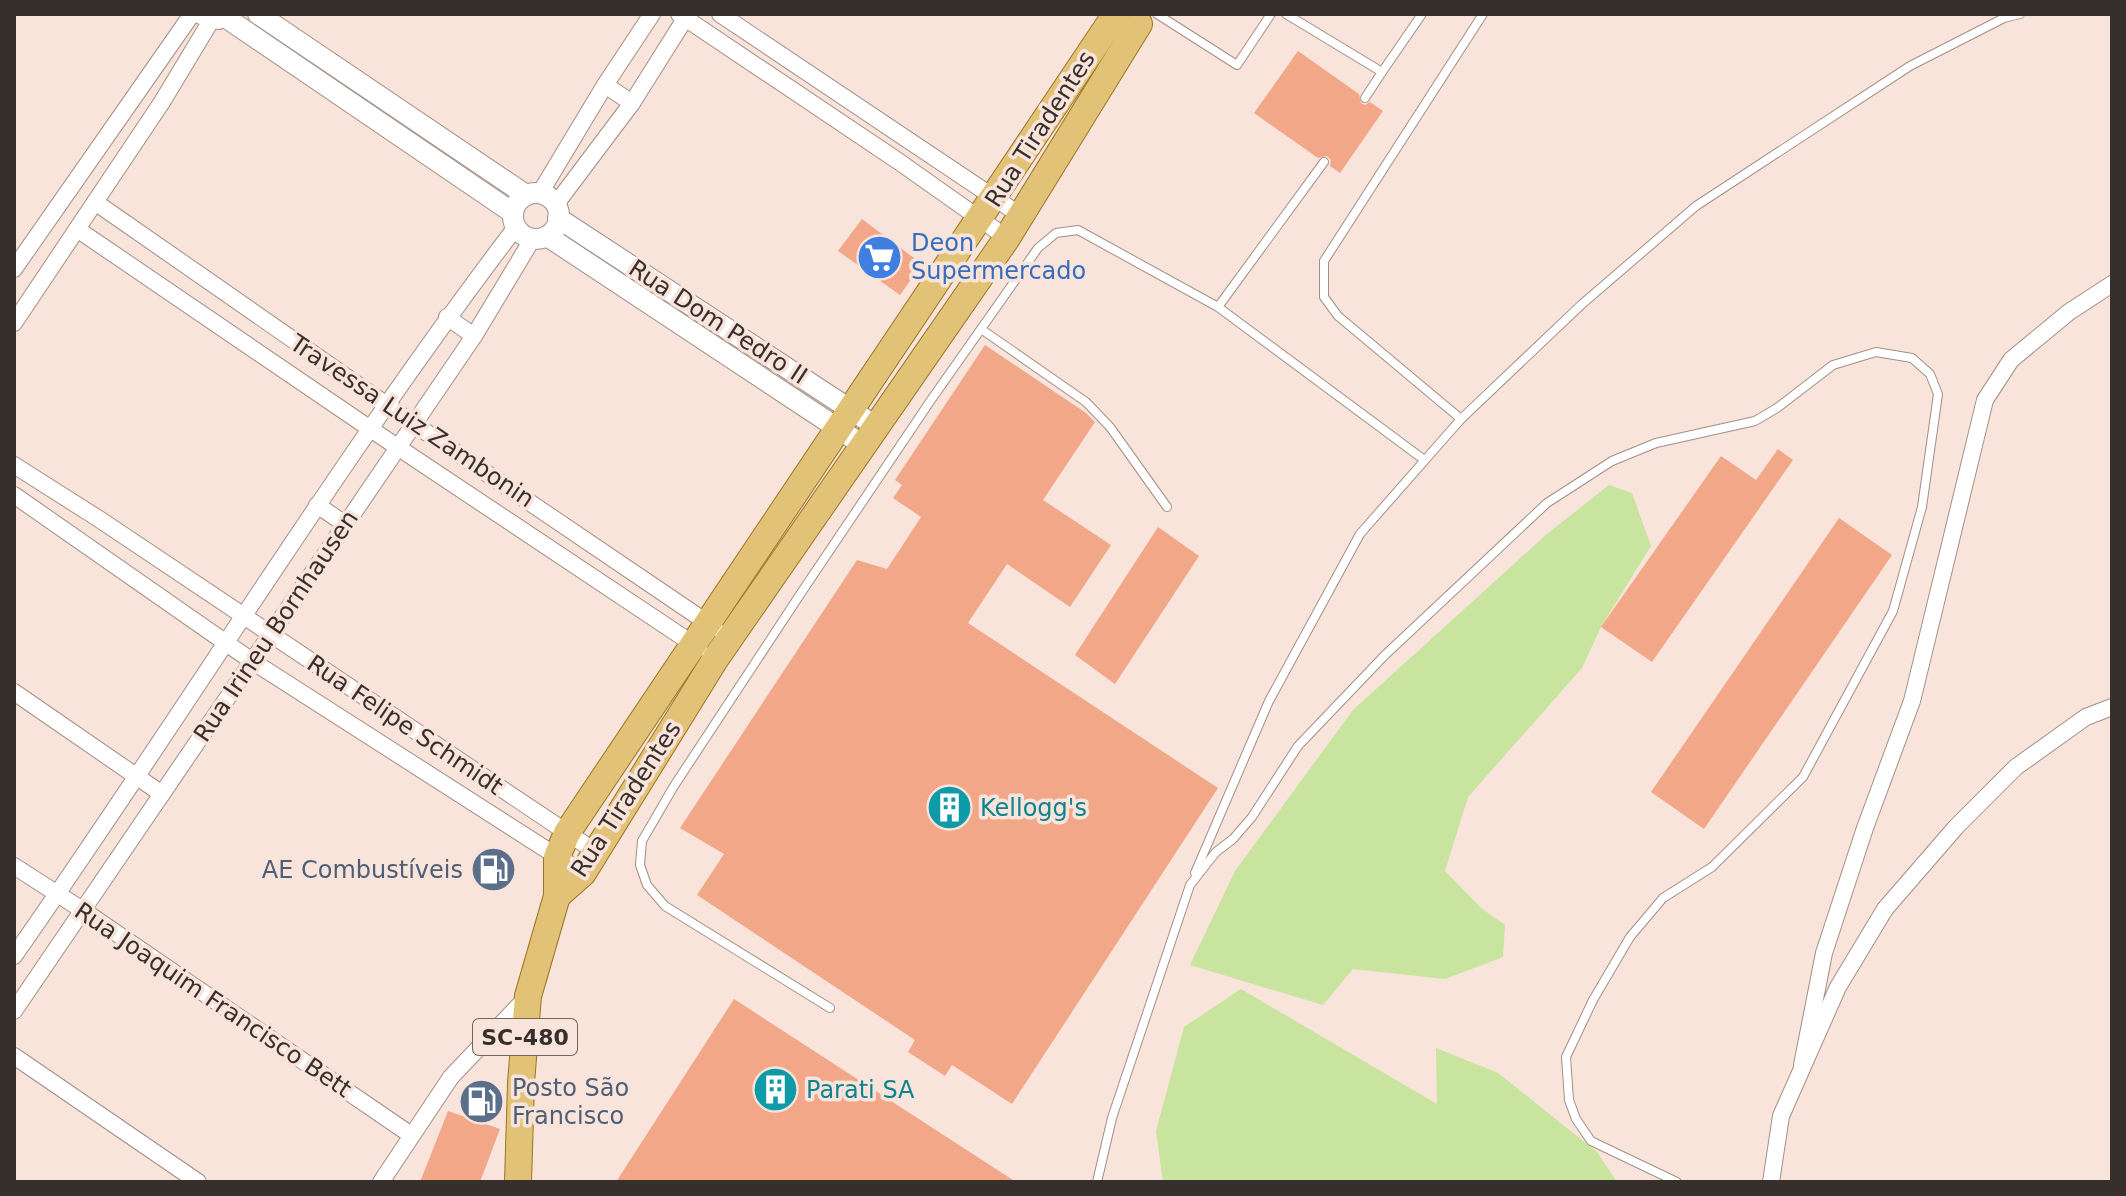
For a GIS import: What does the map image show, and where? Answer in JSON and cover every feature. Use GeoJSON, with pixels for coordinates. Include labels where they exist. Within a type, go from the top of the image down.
{"type":"FeatureCollection","features":[{"type":"Feature","properties":{"kind":"main road","name":"Rua Tiradentes"},"geometry":{"type":"LineString","coordinates":[[557,896],[590,862],[713,648],[708,622],[987,208],[1138,16]]}},
{"type":"Feature","properties":{"kind":"main road","name":"Rua Tiradentes"},"geometry":{"type":"LineString","coordinates":[[557,896],[562,845],[870,436],[1013,227],[1138,16]]}},
{"type":"Feature","properties":{"kind":"main road","name":"SC-480"},"geometry":{"type":"LineString","coordinates":[[518,1182],[528,996],[557,896]]}},
{"type":"Feature","properties":{"kind":"street","name":"Rua Dom Pedro II"},"geometry":{"type":"LineString","coordinates":[[258,14],[545,203],[844,419]]}},
{"type":"Feature","properties":{"kind":"street"},"geometry":{"type":"LineString","coordinates":[[545,203],[520,200],[527,229],[553,231],[545,203],[605,85],[652,14]]}},
{"type":"Feature","properties":{"kind":"street"},"geometry":{"type":"LineString","coordinates":[[720,14],[908,139],[1013,227]]}},
{"type":"Feature","properties":{"kind":"street","name":"Rua Dom Pedro II"},"geometry":{"type":"LineString","coordinates":[[212,16],[527,229],[870,436]]}},
{"type":"Feature","properties":{"kind":"street"},"geometry":{"type":"LineString","coordinates":[[15,321],[162,102],[212,16]]}},
{"type":"Feature","properties":{"kind":"street"},"geometry":{"type":"LineString","coordinates":[[14,269],[212,16]]}},
{"type":"Feature","properties":{"kind":"street"},"geometry":{"type":"LineString","coordinates":[[545,203],[632,103],[684,16],[898,161],[987,208],[1013,227]]}},
{"type":"Feature","properties":{"kind":"street"},"geometry":{"type":"LineString","coordinates":[[605,85],[632,103]]}},
{"type":"Feature","properties":{"kind":"street"},"geometry":{"type":"LineString","coordinates":[[898,161],[908,139]]}},
{"type":"Feature","properties":{"kind":"street","name":"Travessa Luiz Zambonin"},"geometry":{"type":"LineString","coordinates":[[95,202],[414,424],[708,622]]}},
{"type":"Feature","properties":{"kind":"street","name":"Travessa Luiz Zambonin"},"geometry":{"type":"LineString","coordinates":[[77,229],[588,574],[713,648]]}},
{"type":"Feature","properties":{"kind":"street","name":"Rua Irineu Bornhausen"},"geometry":{"type":"LineString","coordinates":[[14,956],[447,317],[527,229]]}},
{"type":"Feature","properties":{"kind":"street","name":"Rua Irineu Bornhausen"},"geometry":{"type":"LineString","coordinates":[[14,1011],[474,336],[527,229]]}},
{"type":"Feature","properties":{"kind":"street"},"geometry":{"type":"LineString","coordinates":[[193,308],[208,281]]}},
{"type":"Feature","properties":{"kind":"street"},"geometry":{"type":"LineString","coordinates":[[1802,1065],[1824,953],[1865,828],[1912,701],[1985,400],[2011,360],[2069,312],[2112,284]]}},
{"type":"Feature","properties":{"kind":"street"},"geometry":{"type":"LineString","coordinates":[[447,317],[474,336]]}},
{"type":"Feature","properties":{"kind":"street","name":"Rua Felipe Schmidt"},"geometry":{"type":"LineString","coordinates":[[14,465],[358,692],[562,845],[590,862]]}},
{"type":"Feature","properties":{"kind":"street","name":"Rua Felipe Schmidt"},"geometry":{"type":"LineString","coordinates":[[14,495],[252,661],[342,718],[590,862]]}},
{"type":"Feature","properties":{"kind":"street"},"geometry":{"type":"LineString","coordinates":[[317,505],[345,524]]}},
{"type":"Feature","properties":{"kind":"street"},"geometry":{"type":"LineString","coordinates":[[82,545],[99,519]]}},
{"type":"Feature","properties":{"kind":"street"},"geometry":{"type":"LineString","coordinates":[[588,574],[604,552]]}},
{"type":"Feature","properties":{"kind":"street"},"geometry":{"type":"LineString","coordinates":[[14,692],[162,794]]}},
{"type":"Feature","properties":{"kind":"street"},"geometry":{"type":"LineString","coordinates":[[342,718],[358,692]]}},
{"type":"Feature","properties":{"kind":"street"},"geometry":{"type":"LineString","coordinates":[[1771,1182],[1781,1116],[1802,1065],[1838,987],[1885,909],[1956,827],[2016,767],[2086,717],[2112,707]]}},
{"type":"Feature","properties":{"kind":"street","name":"Rua Joaquim Francisco Bett"},"geometry":{"type":"LineString","coordinates":[[14,866],[411,1135]]}},
{"type":"Feature","properties":{"kind":"street"},"geometry":{"type":"LineString","coordinates":[[381,1182],[467,1058],[528,996]]}},
{"type":"Feature","properties":{"kind":"street"},"geometry":{"type":"LineString","coordinates":[[14,1056],[198,1182]]}},
{"type":"Feature","properties":{"kind":"lane"},"geometry":{"type":"LineString","coordinates":[[1138,16],[1237,65],[1271,14]]}},
{"type":"Feature","properties":{"kind":"lane"},"geometry":{"type":"LineString","coordinates":[[1286,14],[1382,72]]}},
{"type":"Feature","properties":{"kind":"lane"},"geometry":{"type":"LineString","coordinates":[[1365,98],[1422,14]]}},
{"type":"Feature","properties":{"kind":"lane"},"geometry":{"type":"LineString","coordinates":[[1461,419],[1338,316],[1324,297],[1324,261],[1483,14]]}},
{"type":"Feature","properties":{"kind":"lane"},"geometry":{"type":"LineString","coordinates":[[1097,1182],[1112,1118],[1190,885],[1269,701],[1360,534],[1461,419],[1581,305],[1696,206],[1910,66],[2004,18],[2020,14]]}},
{"type":"Feature","properties":{"kind":"lane"},"geometry":{"type":"LineString","coordinates":[[1218,307],[1324,162]]}},
{"type":"Feature","properties":{"kind":"lane"},"geometry":{"type":"LineString","coordinates":[[830,1008],[665,906],[647,885],[640,865],[642,841],[691,759],[1038,248],[1056,233],[1078,230],[1218,307],[1423,459]]}},
{"type":"Feature","properties":{"kind":"lane"},"geometry":{"type":"LineString","coordinates":[[981,329],[1086,402],[1110,427],[1167,507]]}},
{"type":"Feature","properties":{"kind":"lane"},"geometry":{"type":"LineString","coordinates":[[1190,885],[1216,852],[1233,839],[1252,817],[1298,746],[1385,655],[1547,503],[1612,461],[1656,443],[1755,421],[1833,365],[1876,352],[1912,358],[1930,374],[1938,394],[1922,507],[1893,611],[1803,777],[1712,867],[1663,898],[1630,937],[1593,1000],[1566,1057],[1569,1100],[1576,1119],[1591,1141],[1677,1182]]}},
{"type":"Feature","properties":{"kind":"green space"},"geometry":{"type":"Polygon","coordinates":[[[1609,485],[1632,493],[1651,546],[1601,627],[1582,668],[1468,797],[1445,871],[1481,908],[1505,925],[1503,957],[1445,979],[1353,969],[1323,1005],[1190,965],[1235,871],[1353,710],[1547,534],[1609,485]]]}},
{"type":"Feature","properties":{"kind":"green space"},"geometry":{"type":"Polygon","coordinates":[[[1241,989],[1437,1104],[1436,1048],[1498,1073],[1597,1152],[1617,1182],[1163,1182],[1156,1131],[1184,1027],[1241,989]]]}},
{"type":"Feature","properties":{"kind":"building"},"geometry":{"type":"Polygon","coordinates":[[[1298,51],[1359,94],[1361,103],[1365,105],[1370,102],[1383,111],[1340,173],[1330,166],[1331,160],[1327,156],[1318,158],[1254,113],[1298,51]]]}},
{"type":"Feature","properties":{"kind":"building","name":"Deon Supermercado"},"geometry":{"type":"Polygon","coordinates":[[[862,219],[922,264],[900,295],[838,251],[862,219]]]}},
{"type":"Feature","properties":{"kind":"building","name":"Kellogg's"},"geometry":{"type":"Polygon","coordinates":[[[985,345],[1095,422],[1043,500],[1111,545],[1070,607],[1007,564],[968,623],[1218,788],[1012,1104],[952,1065],[945,1076],[908,1052],[915,1040],[697,895],[724,854],[680,828],[857,560],[887,569],[921,517],[893,498],[902,485],[895,480],[985,345]]]}},
{"type":"Feature","properties":{"kind":"building"},"geometry":{"type":"Polygon","coordinates":[[[1778,449],[1793,460],[1652,662],[1601,627],[1721,456],[1756,480],[1778,449]]]}},
{"type":"Feature","properties":{"kind":"building"},"geometry":{"type":"Polygon","coordinates":[[[1839,518],[1892,555],[1704,829],[1651,792],[1839,518]]]}},
{"type":"Feature","properties":{"kind":"building"},"geometry":{"type":"Polygon","coordinates":[[[1158,527],[1199,556],[1115,684],[1075,655],[1158,527]]]}},
{"type":"Feature","properties":{"kind":"building","name":"Parati SA"},"geometry":{"type":"Polygon","coordinates":[[[734,999],[1016,1182],[616,1182],[734,999]]]}},
{"type":"Feature","properties":{"kind":"building"},"geometry":{"type":"Polygon","coordinates":[[[448,1111],[500,1129],[480,1182],[420,1182],[448,1111]]]}},
{"type":"Feature","properties":{"kind":"place","name":"Deon Supermercado"},"geometry":{"type":"Point","coordinates":[880,257]}},
{"type":"Feature","properties":{"kind":"place","name":"Kellogg's"},"geometry":{"type":"Point","coordinates":[949,808]}},
{"type":"Feature","properties":{"kind":"place","name":"AE Combustíveis"},"geometry":{"type":"Point","coordinates":[494,870]}},
{"type":"Feature","properties":{"kind":"place","name":"Parati SA"},"geometry":{"type":"Point","coordinates":[775,1090]}},
{"type":"Feature","properties":{"kind":"place","name":"Posto São Francisco"},"geometry":{"type":"Point","coordinates":[481,1102]}}]}
